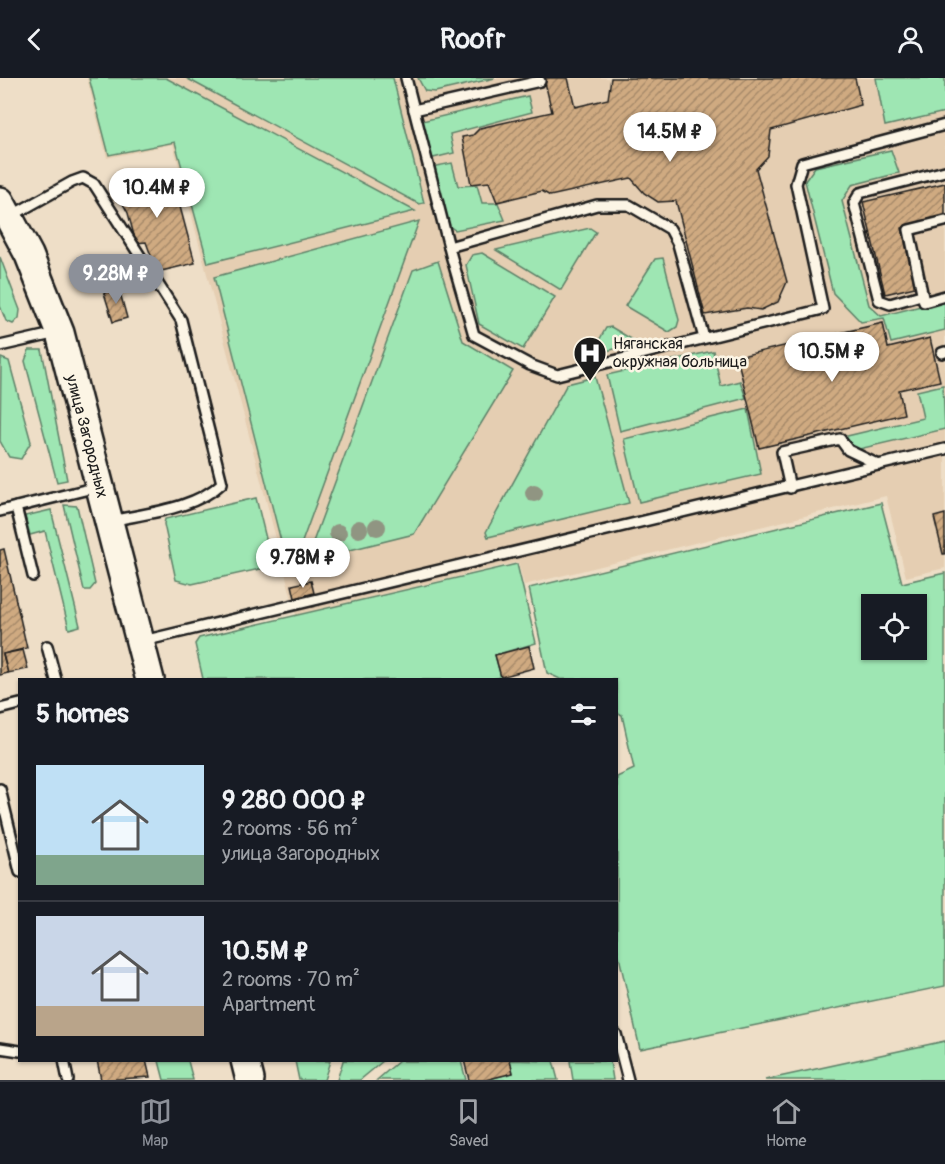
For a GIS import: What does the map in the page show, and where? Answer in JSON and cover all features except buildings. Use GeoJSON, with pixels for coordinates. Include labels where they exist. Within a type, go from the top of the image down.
{"type":"FeatureCollection","features":[{"type":"Feature","properties":{"kind":"main road","name":"улица Загородных"},"geometry":{"type":"LineString","coordinates":[[5,208],[41,280],[60,333],[111,521],[150,678]]}},
{"type":"Feature","properties":{"kind":"main road"},"geometry":{"type":"LineString","coordinates":[[246,1062],[250,1080]]}},
{"type":"Feature","properties":{"kind":"lane"},"geometry":{"type":"LineString","coordinates":[[406,78],[448,247],[474,335],[531,365],[557,375],[823,309],[796,184],[802,163],[945,125]]}},
{"type":"Feature","properties":{"kind":"lane"},"geometry":{"type":"LineString","coordinates":[[414,110],[540,81]]}},
{"type":"Feature","properties":{"kind":"lane"},"geometry":{"type":"LineString","coordinates":[[921,295],[890,304],[879,300],[854,203],[860,193],[945,171]]}},
{"type":"Feature","properties":{"kind":"lane"},"geometry":{"type":"LineString","coordinates":[[5,208],[83,178],[94,184],[181,320],[222,483],[212,493],[193,501],[111,521]]}},
{"type":"Feature","properties":{"kind":"lane"},"geometry":{"type":"LineString","coordinates":[[448,247],[597,205],[629,205],[670,229],[678,244],[704,338]]}},
{"type":"Feature","properties":{"kind":"lane"},"geometry":{"type":"LineString","coordinates":[[945,221],[909,230],[924,302],[945,296]]}},
{"type":"Feature","properties":{"kind":"lane"},"geometry":{"type":"LineString","coordinates":[[0,346],[60,333]]}},
{"type":"Feature","properties":{"kind":"lane"},"geometry":{"type":"LineString","coordinates":[[790,488],[782,452],[840,439],[848,450],[880,465]]}},
{"type":"Feature","properties":{"kind":"lane"},"geometry":{"type":"LineString","coordinates":[[141,641],[790,488],[945,449]]}},
{"type":"Feature","properties":{"kind":"lane"},"geometry":{"type":"LineString","coordinates":[[0,511],[101,486]]}},
{"type":"Feature","properties":{"kind":"lane"},"geometry":{"type":"LineString","coordinates":[[16,507],[33,576]]}},
{"type":"Feature","properties":{"kind":"lane"},"geometry":{"type":"LineString","coordinates":[[47,646],[55,678]]}},
{"type":"Feature","properties":{"kind":"lane"},"geometry":{"type":"LineString","coordinates":[[0,709],[18,704]]}},
{"type":"Feature","properties":{"kind":"lane"},"geometry":{"type":"LineString","coordinates":[[0,789],[18,864]]}},
{"type":"Feature","properties":{"kind":"lane"},"geometry":{"type":"LineString","coordinates":[[618,1042],[628,1080]]}},
{"type":"Feature","properties":{"kind":"lane"},"geometry":{"type":"LineString","coordinates":[[0,1048],[18,1051]]}},
{"type":"Feature","properties":{"kind":"lane"},"geometry":{"type":"LineString","coordinates":[[64,1062],[68,1080]]}},
{"type":"Feature","properties":{"kind":"shaded area","name":"Няганская окружная больница"},"geometry":{"type":"Polygon","coordinates":[[[87,78],[945,78],[945,568],[906,577],[886,496],[524,585],[518,562],[296,615],[173,144],[107,158],[87,78]]]}},
{"type":"Feature","properties":{"kind":"green space"},"geometry":{"type":"Polygon","coordinates":[[[89,78],[166,78],[415,211],[208,263],[175,142],[109,155],[89,78]]]}},
{"type":"Feature","properties":{"kind":"green space"},"geometry":{"type":"Polygon","coordinates":[[[186,78],[393,78],[424,203],[419,204],[186,78]]]}},
{"type":"Feature","properties":{"kind":"green space"},"geometry":{"type":"Polygon","coordinates":[[[418,78],[495,78],[435,92],[425,91],[418,78]]]}},
{"type":"Feature","properties":{"kind":"green space"},"geometry":{"type":"Polygon","coordinates":[[[876,78],[945,78],[945,112],[885,126],[876,78]]]}},
{"type":"Feature","properties":{"kind":"green space"},"geometry":{"type":"Polygon","coordinates":[[[528,96],[532,112],[450,134],[454,153],[429,159],[418,122],[528,96]]]}},
{"type":"Feature","properties":{"kind":"green space"},"geometry":{"type":"Polygon","coordinates":[[[891,150],[899,173],[852,185],[842,201],[869,305],[881,316],[945,300],[945,330],[891,343],[884,318],[861,322],[833,293],[805,181],[815,167],[891,150]]]}},
{"type":"Feature","properties":{"kind":"green space"},"geometry":{"type":"Polygon","coordinates":[[[452,163],[458,186],[477,185],[482,203],[498,203],[505,220],[455,230],[446,224],[431,167],[452,163]]]}},
{"type":"Feature","properties":{"kind":"green space"},"geometry":{"type":"Polygon","coordinates":[[[419,221],[294,564],[287,565],[214,277],[419,221]]]}},
{"type":"Feature","properties":{"kind":"green space"},"geometry":{"type":"Polygon","coordinates":[[[590,228],[596,232],[561,290],[496,250],[590,228]]]}},
{"type":"Feature","properties":{"kind":"green space"},"geometry":{"type":"Polygon","coordinates":[[[482,253],[555,297],[523,349],[479,324],[466,265],[472,255],[482,253]]]}},
{"type":"Feature","properties":{"kind":"green space"},"geometry":{"type":"Polygon","coordinates":[[[0,257],[20,310],[19,318],[13,324],[6,321],[0,306],[0,257]]]}},
{"type":"Feature","properties":{"kind":"green space"},"geometry":{"type":"Polygon","coordinates":[[[663,258],[679,320],[677,327],[669,332],[625,306],[655,259],[663,258]]]}},
{"type":"Feature","properties":{"kind":"green space"},"geometry":{"type":"Polygon","coordinates":[[[438,261],[463,341],[513,371],[414,534],[306,561],[413,270],[438,261]]]}},
{"type":"Feature","properties":{"kind":"green space"},"geometry":{"type":"Polygon","coordinates":[[[611,327],[638,343],[591,355],[606,328],[611,327]]]}},
{"type":"Feature","properties":{"kind":"green space"},"geometry":{"type":"Polygon","coordinates":[[[29,350],[42,350],[67,480],[57,482],[25,361],[29,350]]]}},
{"type":"Feature","properties":{"kind":"green space"},"geometry":{"type":"Polygon","coordinates":[[[713,351],[721,386],[740,381],[746,398],[620,431],[607,375],[713,351]]]}},
{"type":"Feature","properties":{"kind":"green space"},"geometry":{"type":"Polygon","coordinates":[[[1,358],[9,361],[31,442],[21,459],[9,457],[0,441],[1,358]]]}},
{"type":"Feature","properties":{"kind":"green space"},"geometry":{"type":"Polygon","coordinates":[[[595,377],[629,503],[488,537],[486,532],[567,384],[595,377]]]}},
{"type":"Feature","properties":{"kind":"green space"},"geometry":{"type":"Polygon","coordinates":[[[943,385],[945,429],[855,450],[843,437],[923,418],[917,391],[943,385]]]}},
{"type":"Feature","properties":{"kind":"green space"},"geometry":{"type":"Polygon","coordinates":[[[748,409],[761,474],[639,502],[624,439],[748,409]]]}},
{"type":"Feature","properties":{"kind":"green space"},"geometry":{"type":"Polygon","coordinates":[[[256,498],[272,563],[269,567],[192,584],[176,580],[164,524],[165,519],[256,498]]]}},
{"type":"Feature","properties":{"kind":"green space"},"geometry":{"type":"Polygon","coordinates":[[[881,503],[902,583],[945,573],[945,986],[640,1049],[618,952],[618,777],[634,769],[622,715],[618,713],[618,678],[558,678],[547,673],[529,588],[881,503]]]}},
{"type":"Feature","properties":{"kind":"green space"},"geometry":{"type":"Polygon","coordinates":[[[64,505],[77,506],[95,584],[90,590],[84,590],[64,505]]]}},
{"type":"Feature","properties":{"kind":"green space"},"geometry":{"type":"Polygon","coordinates":[[[51,510],[80,626],[69,629],[45,531],[30,535],[25,516],[51,510]]]}},
{"type":"Feature","properties":{"kind":"green space"},"geometry":{"type":"Polygon","coordinates":[[[517,564],[536,643],[495,655],[501,677],[497,678],[203,678],[195,644],[199,638],[517,564]]]}},
{"type":"Feature","properties":{"kind":"green space"},"geometry":{"type":"Polygon","coordinates":[[[945,1041],[945,1080],[765,1080],[945,1041]]]}},
{"type":"Feature","properties":{"kind":"green space"},"geometry":{"type":"Polygon","coordinates":[[[159,1062],[188,1062],[193,1080],[164,1080],[159,1062]]]}},
{"type":"Feature","properties":{"kind":"green space"},"geometry":{"type":"Polygon","coordinates":[[[295,1062],[330,1062],[324,1080],[299,1080],[295,1062]]]}},
{"type":"Feature","properties":{"kind":"green space"},"geometry":{"type":"Polygon","coordinates":[[[342,1062],[382,1062],[360,1080],[337,1080],[342,1062]]]}},
{"type":"Feature","properties":{"kind":"green space"},"geometry":{"type":"Polygon","coordinates":[[[398,1062],[461,1062],[466,1080],[377,1080],[398,1062]]]}},
{"type":"Feature","properties":{"kind":"green space"},"geometry":{"type":"Polygon","coordinates":[[[510,1062],[553,1062],[558,1080],[485,1080],[513,1073],[510,1062]]]}},
{"type":"Feature","properties":{"kind":"green space"},"geometry":{"type":"Polygon","coordinates":[[[570,1062],[610,1062],[613,1080],[573,1080],[570,1062]]]}},
{"type":"Feature","properties":{"kind":"place","name":"Няганская окружная больница"},"geometry":{"type":"Point","coordinates":[590,382]}}]}
